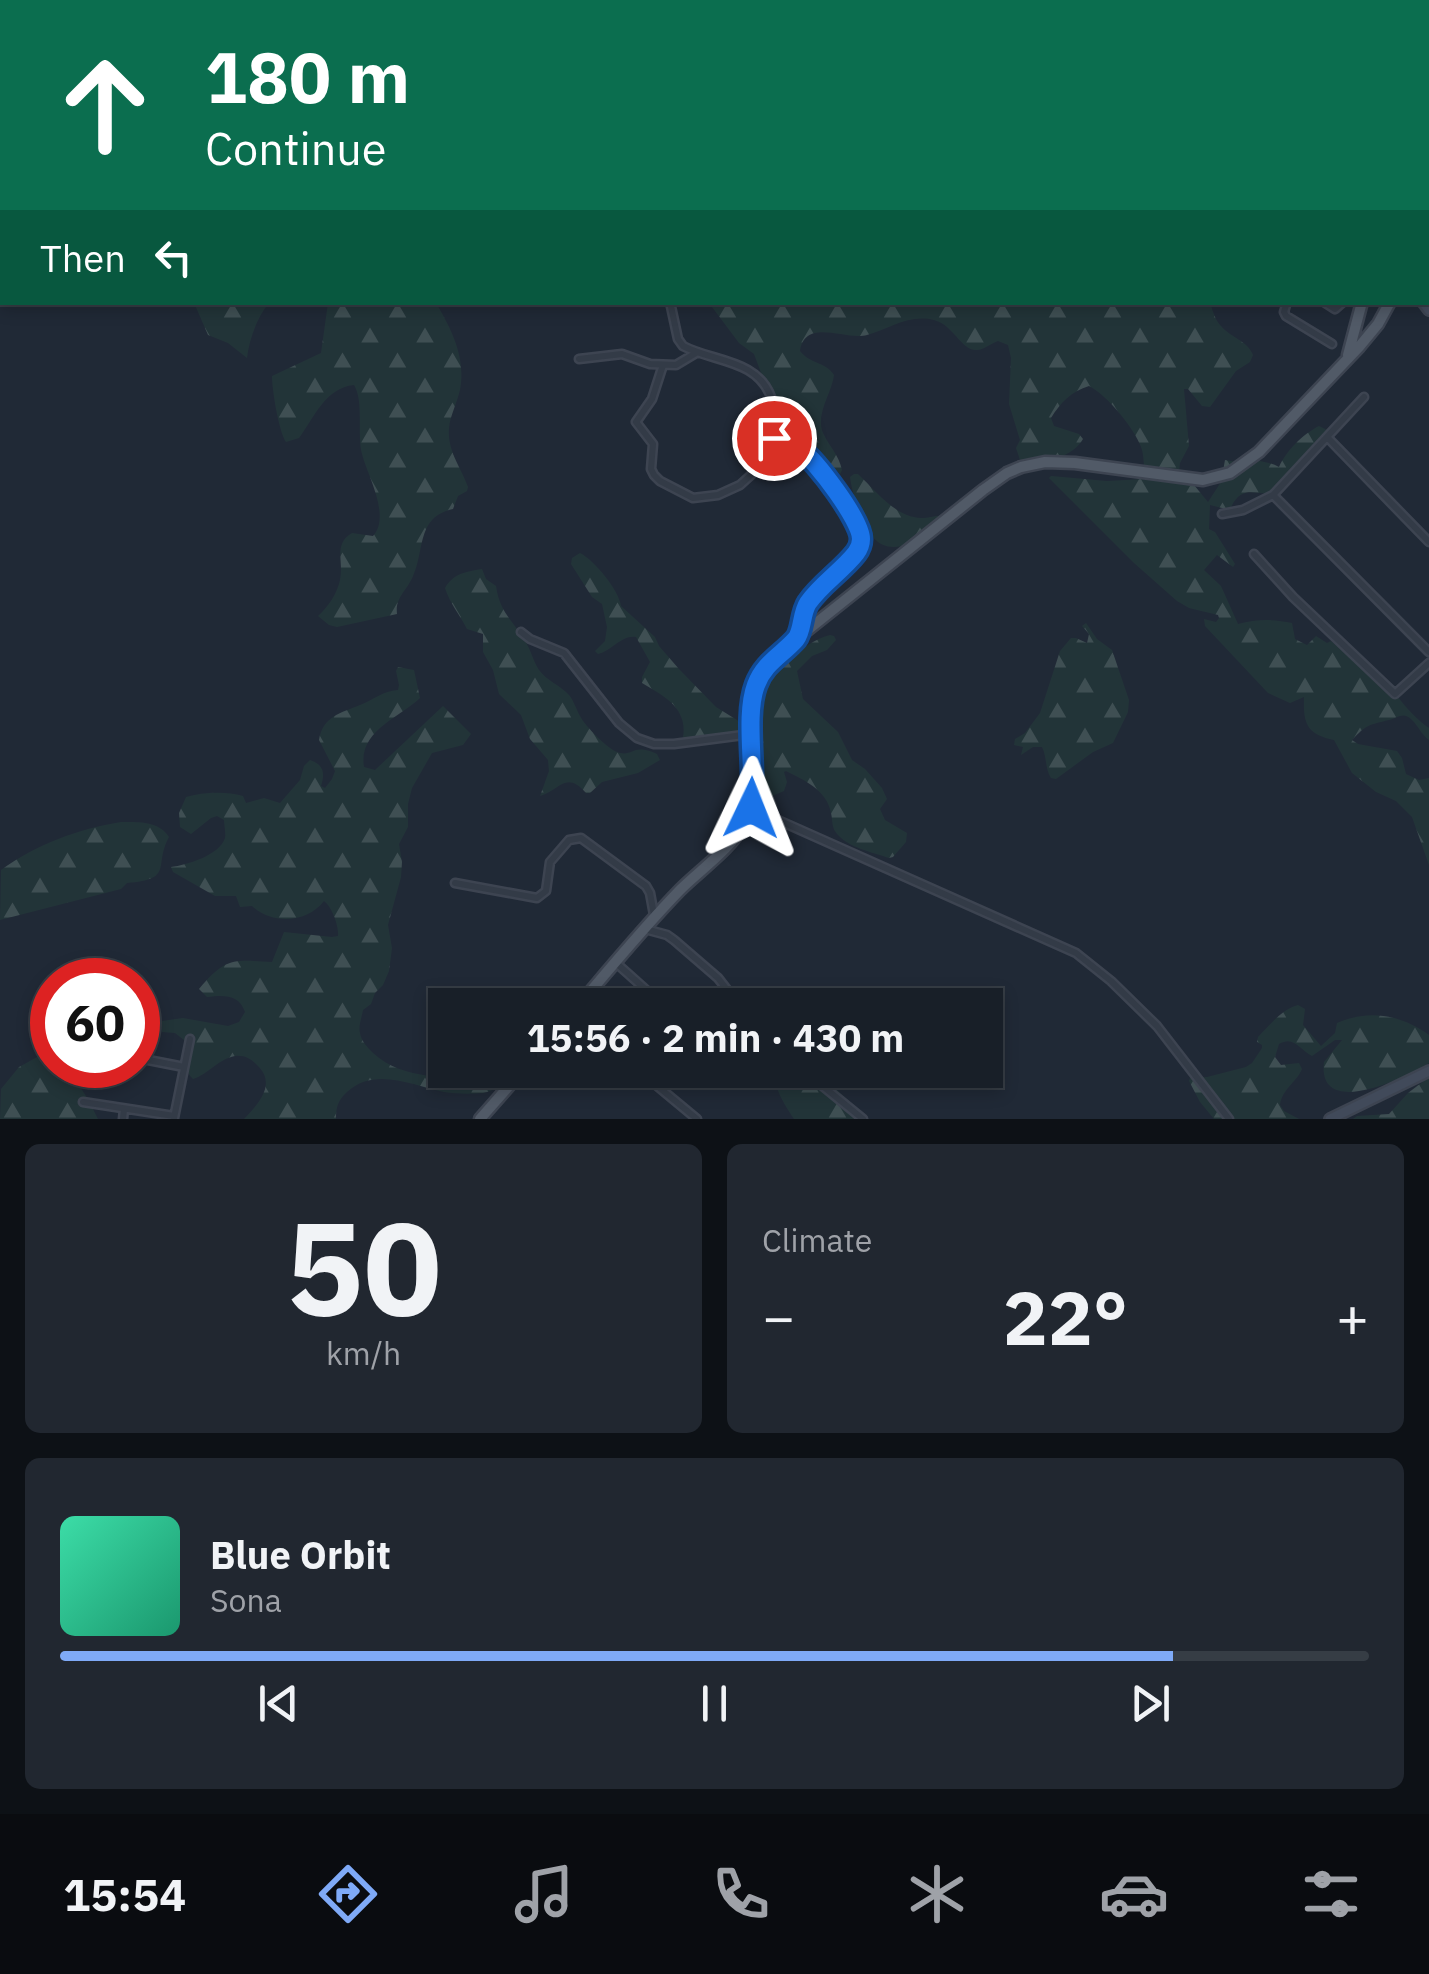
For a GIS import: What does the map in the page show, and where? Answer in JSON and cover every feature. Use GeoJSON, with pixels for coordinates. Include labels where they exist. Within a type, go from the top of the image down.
{"type":"FeatureCollection","features":[{"type":"Feature","properties":{"kind":"main road"},"geometry":{"type":"LineString","coordinates":[[1347,360],[1361,305]]}},
{"type":"Feature","properties":{"kind":"main road"},"geometry":{"type":"LineString","coordinates":[[593,988],[654,916],[737,835],[751,808],[752,702],[757,682],[768,664],[799,636],[1007,473],[1056,462],[1203,480],[1239,468],[1260,452],[1347,360],[1388,305]]}},
{"type":"Feature","properties":{"kind":"main road"},"geometry":{"type":"LineString","coordinates":[[1330,1119],[1429,1071]]}},
{"type":"Feature","properties":{"kind":"main road"},"geometry":{"type":"LineString","coordinates":[[480,1119],[507,1088]]}},
{"type":"Feature","properties":{"kind":"street"},"geometry":{"type":"LineString","coordinates":[[671,305],[682,346],[723,358],[760,380],[772,400],[772,435],[802,450],[850,510],[861,538],[856,553],[808,602],[799,636]]}},
{"type":"Feature","properties":{"kind":"street"},"geometry":{"type":"LineString","coordinates":[[1287,305],[1286,316],[1332,344]]}},
{"type":"Feature","properties":{"kind":"street"},"geometry":{"type":"LineString","coordinates":[[579,359],[622,354],[650,364],[676,365],[697,352]]}},
{"type":"Feature","properties":{"kind":"street"},"geometry":{"type":"LineString","coordinates":[[664,365],[652,399],[636,422],[653,444],[652,472],[660,481],[693,498],[718,495],[747,480],[785,444]]}},
{"type":"Feature","properties":{"kind":"street"},"geometry":{"type":"LineString","coordinates":[[1222,514],[1243,510],[1273,494],[1364,397]]}},
{"type":"Feature","properties":{"kind":"street"},"geometry":{"type":"LineString","coordinates":[[1328,438],[1429,542]]}},
{"type":"Feature","properties":{"kind":"street"},"geometry":{"type":"LineString","coordinates":[[1273,494],[1429,652]]}},
{"type":"Feature","properties":{"kind":"street"},"geometry":{"type":"LineString","coordinates":[[1254,554],[1293,597],[1397,695],[1429,663]]}},
{"type":"Feature","properties":{"kind":"street"},"geometry":{"type":"LineString","coordinates":[[520,632],[564,654],[619,722],[637,738],[654,744],[674,744],[752,734]]}},
{"type":"Feature","properties":{"kind":"street"},"geometry":{"type":"LineString","coordinates":[[751,808],[1076,953],[1157,1026],[1230,1119]]}},
{"type":"Feature","properties":{"kind":"street"},"geometry":{"type":"LineString","coordinates":[[455,884],[537,898],[546,891],[550,862],[568,840],[581,838],[646,886],[654,916]]}},
{"type":"Feature","properties":{"kind":"street"},"geometry":{"type":"LineString","coordinates":[[644,928],[674,940],[726,988]]}},
{"type":"Feature","properties":{"kind":"street"},"geometry":{"type":"LineString","coordinates":[[615,962],[644,988]]}},
{"type":"Feature","properties":{"kind":"street"},"geometry":{"type":"LineString","coordinates":[[82,1102],[174,1117],[190,1038]]}},
{"type":"Feature","properties":{"kind":"street"},"geometry":{"type":"LineString","coordinates":[[160,1062],[184,1067]]}},
{"type":"Feature","properties":{"kind":"street"},"geometry":{"type":"LineString","coordinates":[[660,1088],[697,1119]]}},
{"type":"Feature","properties":{"kind":"street"},"geometry":{"type":"LineString","coordinates":[[825,1088],[864,1119]]}},
{"type":"Feature","properties":{"kind":"street"},"geometry":{"type":"LineString","coordinates":[[122,1119],[124,1108]]}},
{"type":"Feature","properties":{"kind":"green space"},"geometry":{"type":"Polygon","coordinates":[[[195,305],[268,305],[254,329],[247,358],[228,343],[208,335],[195,305]]]}},
{"type":"Feature","properties":{"kind":"green space"},"geometry":{"type":"Polygon","coordinates":[[[328,305],[437,305],[459,356],[460,390],[449,436],[468,487],[458,496],[453,509],[441,513],[427,527],[417,566],[400,598],[397,614],[337,627],[318,616],[339,585],[343,542],[352,533],[373,536],[380,518],[362,454],[357,392],[354,385],[335,392],[321,405],[299,438],[286,442],[276,411],[272,376],[321,353],[328,305]]]}},
{"type":"Feature","properties":{"kind":"green space"},"geometry":{"type":"Polygon","coordinates":[[[710,305],[1211,305],[1219,324],[1253,355],[1210,407],[1202,406],[1184,389],[1189,446],[1179,472],[1145,470],[1142,450],[1132,431],[1112,404],[1089,386],[1067,398],[1051,418],[1054,426],[1079,434],[1083,439],[1078,446],[1055,458],[1020,460],[1016,448],[1020,440],[1009,404],[1011,358],[1008,345],[998,341],[979,350],[971,349],[941,323],[925,319],[867,335],[810,335],[800,351],[834,375],[821,426],[841,465],[840,474],[808,443],[763,378],[754,354],[739,343],[710,305]]]}},
{"type":"Feature","properties":{"kind":"green space"},"geometry":{"type":"Polygon","coordinates":[[[1319,426],[1327,430],[1318,446],[1282,488],[1268,493],[1245,493],[1226,509],[1210,505],[1209,529],[1215,532],[1235,564],[1233,567],[1217,555],[1204,570],[1221,586],[1238,624],[1258,620],[1292,623],[1295,639],[1307,645],[1316,636],[1327,643],[1331,641],[1366,662],[1429,728],[1429,740],[1412,720],[1400,716],[1369,726],[1352,740],[1397,751],[1406,774],[1419,780],[1429,778],[1429,865],[1412,817],[1396,801],[1376,792],[1352,773],[1334,740],[1312,731],[1304,714],[1304,697],[1290,703],[1268,693],[1205,626],[1204,619],[1216,622],[1218,615],[1177,601],[1049,478],[1144,479],[1194,485],[1208,502],[1221,482],[1225,460],[1237,462],[1246,456],[1279,467],[1296,444],[1319,426]]]}},
{"type":"Feature","properties":{"kind":"green space"},"geometry":{"type":"Polygon","coordinates":[[[854,474],[903,513],[921,518],[947,517],[911,543],[890,547],[881,544],[871,534],[856,501],[850,477],[854,474]]]}},
{"type":"Feature","properties":{"kind":"green space"},"geometry":{"type":"Polygon","coordinates":[[[580,553],[605,576],[621,606],[655,637],[679,669],[716,707],[745,725],[747,732],[718,742],[688,741],[683,737],[678,711],[642,683],[650,662],[636,637],[626,638],[598,654],[595,651],[605,641],[607,627],[602,604],[592,597],[571,564],[572,558],[580,553]]]}},
{"type":"Feature","properties":{"kind":"green space"},"geometry":{"type":"Polygon","coordinates":[[[482,569],[486,579],[496,586],[504,609],[539,670],[569,695],[592,732],[615,751],[643,750],[657,754],[660,760],[638,773],[602,782],[590,793],[568,782],[540,796],[549,771],[548,760],[530,739],[521,715],[499,694],[483,652],[483,634],[467,629],[445,588],[456,576],[482,569]]]}},
{"type":"Feature","properties":{"kind":"green space"},"geometry":{"type":"Polygon","coordinates":[[[1086,623],[1097,639],[1112,650],[1129,700],[1128,712],[1113,743],[1093,752],[1056,779],[1051,778],[1042,747],[1033,747],[1021,755],[1023,747],[1014,745],[1015,739],[1025,733],[1040,713],[1060,651],[1071,638],[1087,643],[1089,634],[1082,626],[1086,623]]]}},
{"type":"Feature","properties":{"kind":"green space"},"geometry":{"type":"Polygon","coordinates":[[[830,635],[836,640],[827,650],[812,656],[797,671],[803,699],[838,732],[852,760],[882,788],[887,799],[880,809],[885,820],[907,833],[906,842],[893,857],[843,839],[834,830],[825,798],[786,771],[784,791],[765,799],[760,729],[765,689],[790,659],[830,635]]]}},
{"type":"Feature","properties":{"kind":"green space"},"geometry":{"type":"Polygon","coordinates":[[[398,667],[414,670],[420,698],[374,735],[367,744],[364,767],[375,770],[443,706],[471,734],[463,745],[432,753],[412,788],[408,827],[399,844],[401,877],[388,925],[392,948],[389,971],[371,1004],[363,1010],[359,1028],[363,1042],[385,1062],[428,1075],[428,1088],[395,1080],[370,1080],[344,1095],[336,1119],[244,1119],[264,1093],[263,1072],[248,1058],[235,1056],[193,1079],[184,1064],[184,1040],[175,1033],[162,1032],[162,1021],[183,1018],[228,1026],[239,1022],[245,1012],[239,1002],[225,996],[207,997],[199,989],[208,979],[231,963],[272,962],[284,932],[332,937],[338,936],[337,927],[324,901],[309,914],[280,919],[252,906],[240,907],[236,896],[215,896],[173,872],[171,867],[210,854],[225,836],[224,820],[217,816],[191,834],[180,827],[179,813],[186,797],[207,793],[243,796],[246,803],[264,798],[280,803],[300,780],[310,760],[321,767],[321,786],[325,788],[335,771],[319,740],[324,726],[340,713],[398,690],[398,667]]]}},
{"type":"Feature","properties":{"kind":"green space"},"geometry":{"type":"Polygon","coordinates":[[[121,822],[154,825],[169,837],[157,874],[127,883],[121,889],[0,920],[1,870],[58,839],[121,822]]]}},
{"type":"Feature","properties":{"kind":"green space"},"geometry":{"type":"Polygon","coordinates":[[[1298,1005],[1305,1009],[1303,1025],[1321,1046],[1335,1033],[1337,1023],[1361,1016],[1385,1016],[1429,1035],[1429,1063],[1382,1085],[1347,1092],[1334,1089],[1325,1079],[1324,1062],[1342,1040],[1335,1040],[1312,1056],[1293,1042],[1284,1042],[1279,1044],[1275,1057],[1281,1065],[1299,1063],[1302,1069],[1280,1105],[1299,1119],[1214,1119],[1200,1102],[1190,1078],[1207,1077],[1252,1063],[1262,1048],[1258,1037],[1281,1014],[1298,1005]]]}},
{"type":"Feature","properties":{"kind":"green space"},"geometry":{"type":"Polygon","coordinates":[[[30,1061],[30,1088],[80,1088],[98,1119],[0,1119],[1,1089],[19,1067],[30,1061]]]}},
{"type":"Feature","properties":{"kind":"green space"},"geometry":{"type":"Polygon","coordinates":[[[1429,1077],[1429,1119],[1353,1119],[1389,1114],[1429,1077]]]}},
{"type":"Feature","properties":{"kind":"green space"},"geometry":{"type":"Polygon","coordinates":[[[428,1088],[495,1088],[483,1093],[449,1093],[428,1088]]]}},
{"type":"Feature","properties":{"kind":"green space"},"geometry":{"type":"Polygon","coordinates":[[[777,1088],[836,1088],[868,1119],[794,1119],[777,1088]]]}},
{"type":"Feature","properties":{"kind":"route"},"geometry":{"type":"LineString","coordinates":[[751,808],[752,702],[757,682],[775,656],[799,636],[808,602],[856,553],[861,542],[850,510],[833,486],[802,450],[774,438]]}}]}
